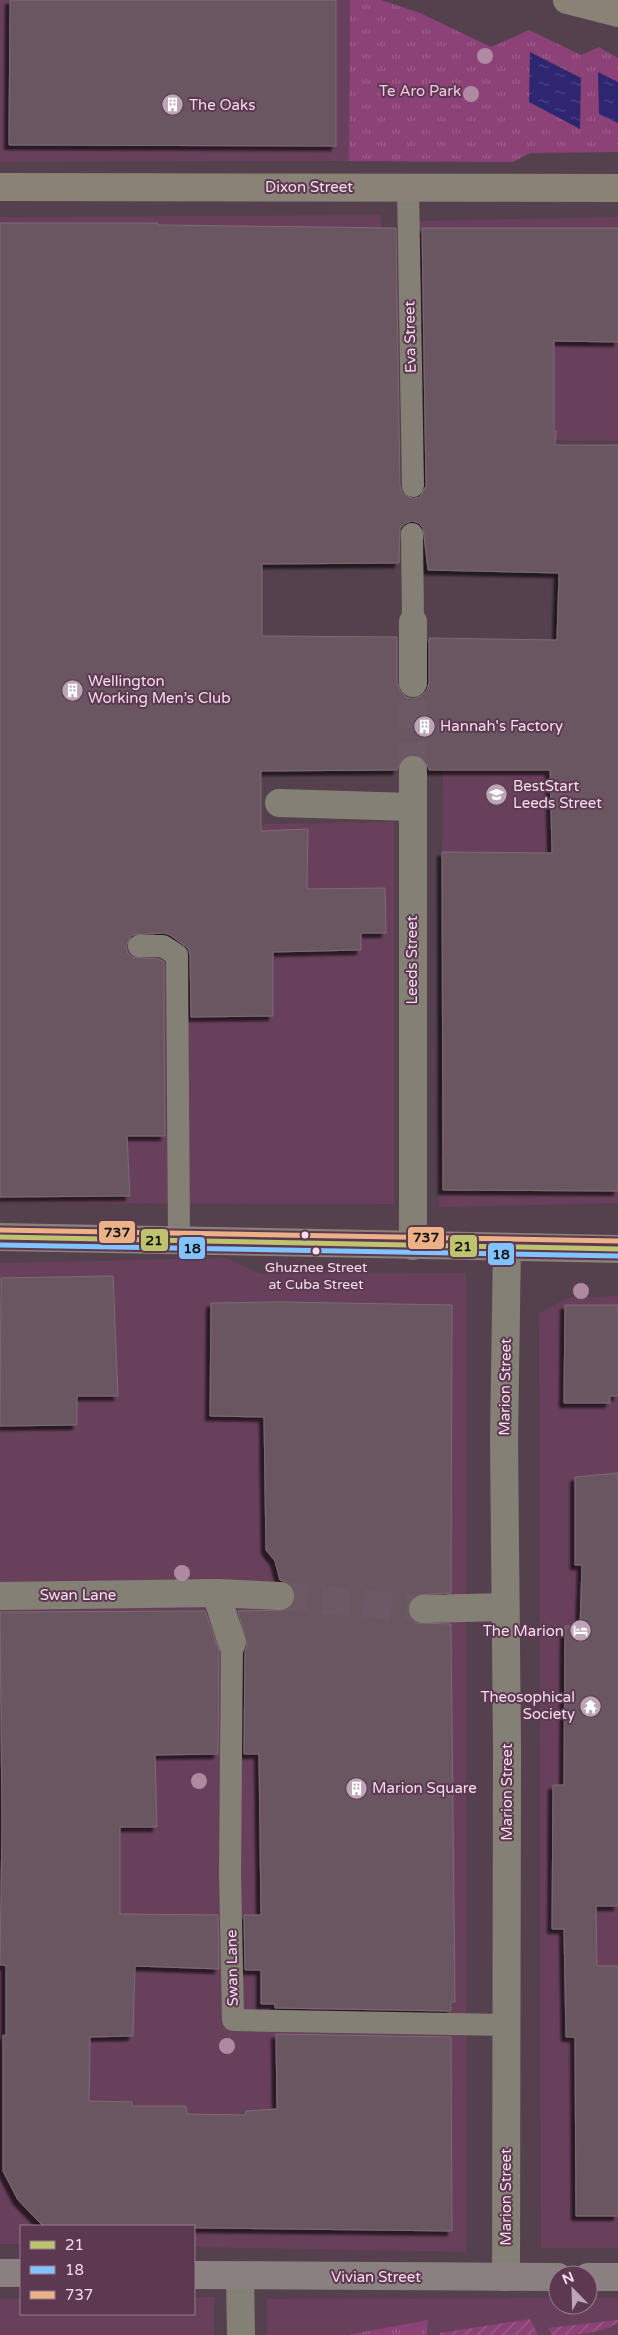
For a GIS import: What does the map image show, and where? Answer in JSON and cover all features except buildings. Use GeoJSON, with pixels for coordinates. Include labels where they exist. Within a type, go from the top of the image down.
{"type":"FeatureCollection","features":[{"type":"Feature","properties":{"kind":"highway"},"geometry":{"type":"LineString","coordinates":[[0,2273],[20,2273]]}},
{"type":"Feature","properties":{"kind":"highway","name":"Vivian Street"},"geometry":{"type":"LineString","coordinates":[[195,2275],[548,2277]]}},
{"type":"Feature","properties":{"kind":"highway"},"geometry":{"type":"LineString","coordinates":[[598,2277],[618,2277]]}},
{"type":"Feature","properties":{"kind":"street"},"geometry":{"type":"LineString","coordinates":[[567,0],[618,13]]}},
{"type":"Feature","properties":{"kind":"street","name":"Dixon Street"},"geometry":{"type":"LineString","coordinates":[[0,187],[618,188]]}},
{"type":"Feature","properties":{"kind":"street"},"geometry":{"type":"LineString","coordinates":[[413,622],[413,683]]}},
{"type":"Feature","properties":{"kind":"street"},"geometry":{"type":"LineString","coordinates":[[279,803],[412,806],[413,770]]}},
{"type":"Feature","properties":{"kind":"street","name":"Leeds Street"},"geometry":{"type":"LineString","coordinates":[[412,806],[413,1246]]}},
{"type":"Feature","properties":{"kind":"street"},"geometry":{"type":"LineString","coordinates":[[0,1238],[178,1239],[413,1246],[618,1249]]}},
{"type":"Feature","properties":{"kind":"street","name":"Marion Street"},"geometry":{"type":"LineString","coordinates":[[506,2277],[504,1439],[507,1247]]}},
{"type":"Feature","properties":{"kind":"street"},"geometry":{"type":"LineString","coordinates":[[216,1593],[232,1643]]}},
{"type":"Feature","properties":{"kind":"street","name":"Swan Lane"},"geometry":{"type":"LineString","coordinates":[[0,1596],[216,1593],[280,1596]]}},
{"type":"Feature","properties":{"kind":"street"},"geometry":{"type":"LineString","coordinates":[[422,1609],[505,1607]]}},
{"type":"Feature","properties":{"kind":"street"},"geometry":{"type":"LineString","coordinates":[[240,2276],[241,2335]]}},
{"type":"Feature","properties":{"kind":"lane","name":"Eva Street"},"geometry":{"type":"LineString","coordinates":[[408,187],[413,486]]}},
{"type":"Feature","properties":{"kind":"lane"},"geometry":{"type":"LineString","coordinates":[[412,534],[413,622]]}},
{"type":"Feature","properties":{"kind":"lane"},"geometry":{"type":"LineString","coordinates":[[139,946],[163,946],[178,955],[178,1239]]}},
{"type":"Feature","properties":{"kind":"lane","name":"Swan Lane"},"geometry":{"type":"LineString","coordinates":[[232,1643],[230,1873],[233,2020],[506,2025]]}},
{"type":"Feature","properties":{"kind":"shaded area","name":"The Oaks"},"geometry":{"type":"Polygon","coordinates":[[[0,0],[350,0],[349,161],[0,162],[0,0]]]}},
{"type":"Feature","properties":{"kind":"shaded area"},"geometry":{"type":"Polygon","coordinates":[[[381,215],[383,439],[268,442],[152,826],[394,822],[394,1204],[0,1203],[0,217],[381,215]]]}},
{"type":"Feature","properties":{"kind":"shaded area"},"geometry":{"type":"Polygon","coordinates":[[[618,217],[618,441],[421,439],[419,221],[618,217]]]}},
{"type":"Feature","properties":{"kind":"shaded area","name":"BestStart Leeds Street"},"geometry":{"type":"Polygon","coordinates":[[[443,769],[553,770],[554,853],[442,852],[443,769]]]}},
{"type":"Feature","properties":{"kind":"shaded area"},"geometry":{"type":"Polygon","coordinates":[[[440,1156],[618,1157],[618,1203],[439,1207],[440,1156]]]}},
{"type":"Feature","properties":{"kind":"shaded area"},"geometry":{"type":"Polygon","coordinates":[[[226,1258],[260,1274],[466,1273],[466,2252],[195,2247],[195,2225],[20,2225],[20,2244],[0,2244],[0,1263],[226,1258]]]}},
{"type":"Feature","properties":{"kind":"shaded area"},"geometry":{"type":"Polygon","coordinates":[[[618,1296],[618,2248],[541,2248],[539,1313],[568,1298],[618,1296]]]}},
{"type":"Feature","properties":{"kind":"shaded area"},"geometry":{"type":"Polygon","coordinates":[[[195,2297],[214,2297],[214,2335],[0,2335],[0,2299],[20,2299],[20,2315],[195,2315],[195,2297]]]}},
{"type":"Feature","properties":{"kind":"shaded area"},"geometry":{"type":"Polygon","coordinates":[[[548,2298],[548,2315],[598,2315],[598,2298],[618,2298],[618,2335],[267,2335],[267,2299],[548,2298]]]}},
{"type":"Feature","properties":{"kind":"green space","name":"Te Aro Park"},"geometry":{"type":"Polygon","coordinates":[[[350,0],[381,0],[420,13],[491,47],[529,30],[581,55],[599,47],[618,58],[618,152],[530,153],[513,162],[349,161],[350,0]]]}},
{"type":"Feature","properties":{"kind":"green space"},"geometry":{"type":"Polygon","coordinates":[[[530,2319],[538,2335],[440,2335],[440,2333],[530,2319]]]}},
{"type":"Feature","properties":{"kind":"green space"},"geometry":{"type":"Polygon","coordinates":[[[428,2320],[426,2335],[347,2335],[428,2320]]]}},
{"type":"Feature","properties":{"kind":"green space"},"geometry":{"type":"Polygon","coordinates":[[[618,2320],[618,2323],[610,2327],[586,2334],[552,2335],[548,2328],[618,2320]]]}},
{"type":"Feature","properties":{"kind":"water"},"geometry":{"type":"Polygon","coordinates":[[[530,52],[581,78],[580,129],[529,102],[530,52]]]}},
{"type":"Feature","properties":{"kind":"water"},"geometry":{"type":"Polygon","coordinates":[[[598,72],[618,82],[618,123],[599,114],[598,72]]]}},
{"type":"Feature","properties":{"kind":"tunnel"},"geometry":{"type":"LineString","coordinates":[[413,683],[413,770]]}},
{"type":"Feature","properties":{"kind":"tunnel"},"geometry":{"type":"LineString","coordinates":[[280,1596],[423,1609]]}},
{"type":"Feature","properties":{"kind":"transit line","name":"737"},"geometry":{"type":"LineString","coordinates":[[0,1230],[618,1241]]}},
{"type":"Feature","properties":{"kind":"transit line","name":"21"},"geometry":{"type":"LineString","coordinates":[[0,1237],[618,1249]]}},
{"type":"Feature","properties":{"kind":"transit line","name":"18"},"geometry":{"type":"LineString","coordinates":[[0,1245],[618,1256]]}},
{"type":"Feature","properties":{"kind":"place","name":"The Oaks"},"geometry":{"type":"Point","coordinates":[173,105]}},
{"type":"Feature","properties":{"kind":"place","name":"Wellington Working Men’s Club"},"geometry":{"type":"Point","coordinates":[72,690]}},
{"type":"Feature","properties":{"kind":"place","name":"Hannah's Factory"},"geometry":{"type":"Point","coordinates":[424,726]}},
{"type":"Feature","properties":{"kind":"place","name":"BestStart Leeds Street"},"geometry":{"type":"Point","coordinates":[497,795]}},
{"type":"Feature","properties":{"kind":"place","name":"Ghuznee Street at Cuba Street"},"geometry":{"type":"Point","coordinates":[316,1251]}},
{"type":"Feature","properties":{"kind":"place","name":"The Marion"},"geometry":{"type":"Point","coordinates":[580,1631]}},
{"type":"Feature","properties":{"kind":"place","name":"Theosophical Society"},"geometry":{"type":"Point","coordinates":[591,1706]}},
{"type":"Feature","properties":{"kind":"place","name":"Marion Square"},"geometry":{"type":"Point","coordinates":[356,1788]}}]}
